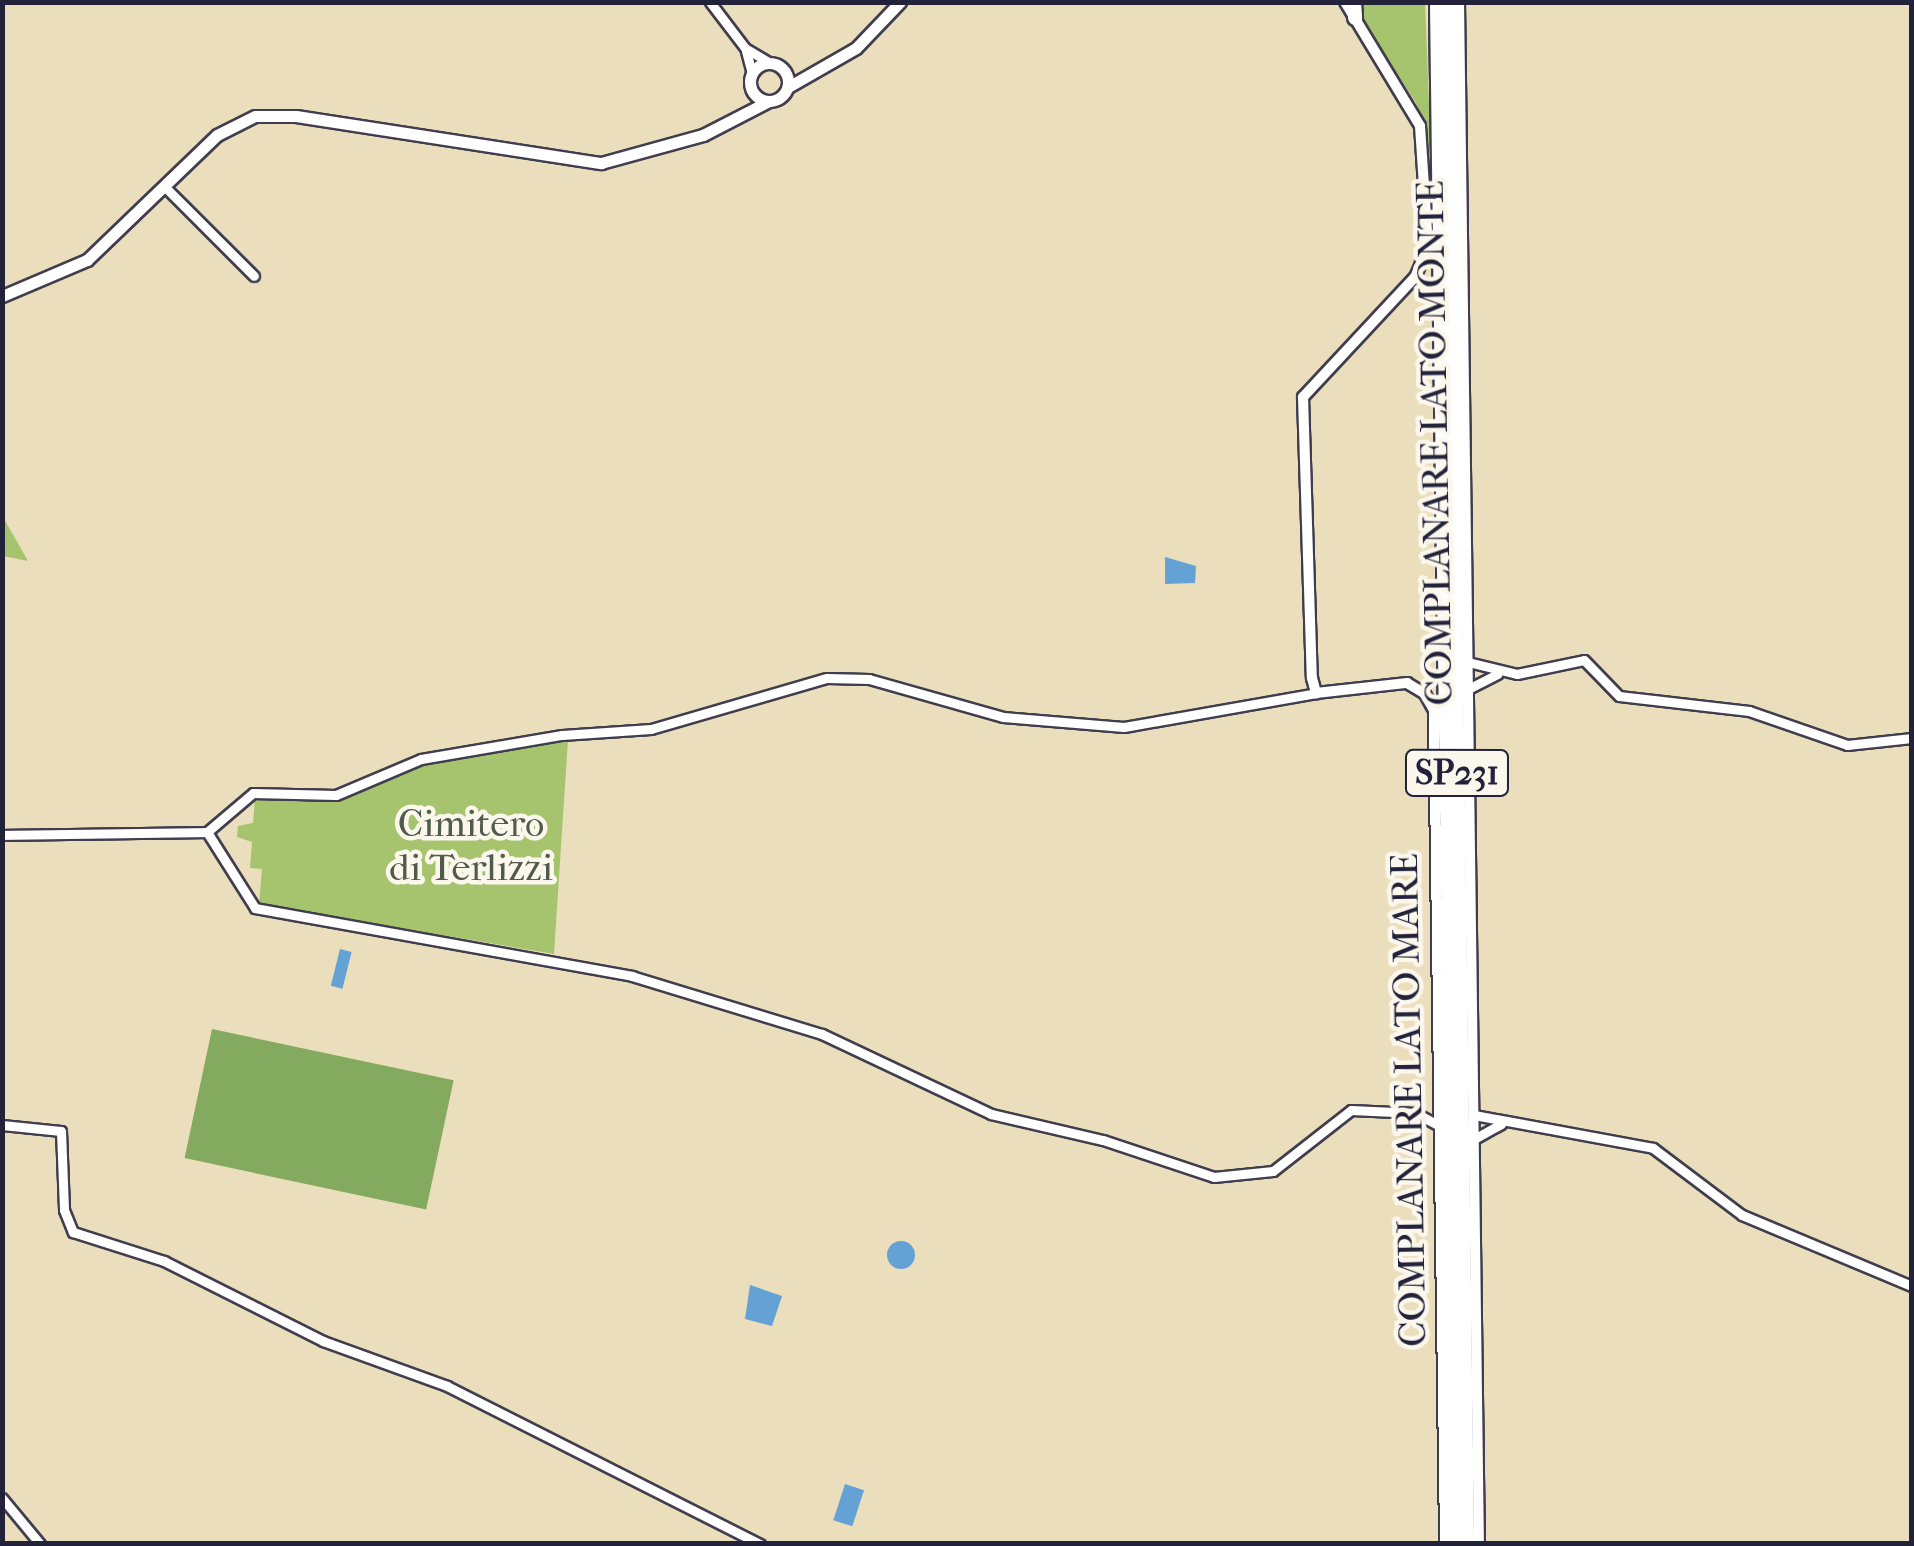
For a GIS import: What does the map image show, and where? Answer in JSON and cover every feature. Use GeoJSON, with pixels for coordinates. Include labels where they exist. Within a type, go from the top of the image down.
{"type":"FeatureCollection","features":[{"type":"Feature","properties":{"kind":"highway","name":"SP231"},"geometry":{"type":"LineString","coordinates":[[1433,2],[1438,107],[1456,1544]]}},
{"type":"Feature","properties":{"kind":"highway","name":"SP231"},"geometry":{"type":"LineString","coordinates":[[1448,2],[1468,1544]]}},
{"type":"Feature","properties":{"kind":"main road"},"geometry":{"type":"LineString","coordinates":[[2,296],[87,260],[217,134],[262,114],[601,163],[704,136],[769,101],[810,71],[856,48],[900,2]]}},
{"type":"Feature","properties":{"kind":"main road"},"geometry":{"type":"LineString","coordinates":[[742,113],[752,73],[768,62],[784,70],[810,71]]}},
{"type":"Feature","properties":{"kind":"main road"},"geometry":{"type":"LineString","coordinates":[[784,70],[788,87]]}},
{"type":"Feature","properties":{"kind":"main road"},"geometry":{"type":"LineString","coordinates":[[751,88],[769,101]]}},
{"type":"Feature","properties":{"kind":"street"},"geometry":{"type":"LineString","coordinates":[[710,2],[745,48],[768,62]]}},
{"type":"Feature","properties":{"kind":"street"},"geometry":{"type":"LineString","coordinates":[[2,835],[206,832],[248,796],[336,795],[421,758],[562,735],[641,731],[839,677],[869,679],[987,714],[1124,727],[1316,694],[1303,398],[1415,277],[1428,247],[1422,130],[1346,2]]}},
{"type":"Feature","properties":{"kind":"street","name":"COMPLANARE LATO MONTE"},"geometry":{"type":"LineString","coordinates":[[1459,2],[1479,1544]]}},
{"type":"Feature","properties":{"kind":"street"},"geometry":{"type":"LineString","coordinates":[[745,48],[752,73]]}},
{"type":"Feature","properties":{"kind":"street"},"geometry":{"type":"LineString","coordinates":[[164,186],[254,276]]}},
{"type":"Feature","properties":{"kind":"street"},"geometry":{"type":"LineString","coordinates":[[1468,689],[1497,674],[1584,660],[1620,696],[1748,711],[1848,744],[1912,738]]}},
{"type":"Feature","properties":{"kind":"street"},"geometry":{"type":"LineString","coordinates":[[1468,662],[1497,674]]}},
{"type":"Feature","properties":{"kind":"street","name":"COMPLANARE LATO MARE"},"geometry":{"type":"LineString","coordinates":[[1316,694],[1402,682],[1423,692],[1434,708],[1445,1544]]}},
{"type":"Feature","properties":{"kind":"street"},"geometry":{"type":"LineString","coordinates":[[206,832],[255,908],[632,976],[822,1034],[991,1114],[1103,1140],[1214,1177],[1273,1171],[1346,1111],[1416,1113],[1439,1104]]}},
{"type":"Feature","properties":{"kind":"street"},"geometry":{"type":"LineString","coordinates":[[1416,1113],[1440,1126]]}},
{"type":"Feature","properties":{"kind":"street"},"geometry":{"type":"LineString","coordinates":[[1474,1115],[1501,1124],[1653,1148],[1742,1216],[1912,1286]]}},
{"type":"Feature","properties":{"kind":"street"},"geometry":{"type":"LineString","coordinates":[[1474,1139],[1501,1124]]}},
{"type":"Feature","properties":{"kind":"street"},"geometry":{"type":"LineString","coordinates":[[2,1125],[61,1131],[64,1210],[73,1232],[164,1261],[323,1340],[446,1386],[760,1544]]}},
{"type":"Feature","properties":{"kind":"street"},"geometry":{"type":"LineString","coordinates":[[2,1498],[40,1544]]}},
{"type":"Feature","properties":{"kind":"green space"},"geometry":{"type":"Polygon","coordinates":[[[1359,3],[1425,3],[1431,152],[1416,103],[1362,19],[1359,3]]]}},
{"type":"Feature","properties":{"kind":"green space"},"geometry":{"type":"Polygon","coordinates":[[[3,517],[28,561],[3,556],[3,517]]]}},
{"type":"Feature","properties":{"kind":"green space","name":"Cimitero di Terlizzi"},"geometry":{"type":"Polygon","coordinates":[[[568,740],[554,954],[259,904],[262,869],[250,868],[252,842],[237,837],[238,826],[253,823],[255,797],[337,802],[427,763],[568,740]]]}},
{"type":"Feature","properties":{"kind":"green space"},"geometry":{"type":"Polygon","coordinates":[[[212,1029],[454,1080],[426,1209],[185,1158],[212,1029]]]}},
{"type":"Feature","properties":{"kind":"water"},"geometry":{"type":"Polygon","coordinates":[[[1165,557],[1196,566],[1195,583],[1165,584],[1165,557]]]}},
{"type":"Feature","properties":{"kind":"water"},"geometry":{"type":"Polygon","coordinates":[[[340,949],[352,952],[342,989],[331,986],[340,949]]]}},
{"type":"Feature","properties":{"kind":"water"},"geometry":{"type":"Polygon","coordinates":[[[901,1241],[911,1245],[915,1255],[911,1265],[901,1269],[891,1265],[887,1255],[891,1245],[901,1241]]]}},
{"type":"Feature","properties":{"kind":"water"},"geometry":{"type":"Polygon","coordinates":[[[750,1285],[782,1296],[772,1326],[745,1319],[750,1285]]]}},
{"type":"Feature","properties":{"kind":"water"},"geometry":{"type":"Polygon","coordinates":[[[845,1484],[864,1490],[852,1526],[833,1520],[845,1484]]]}}]}
